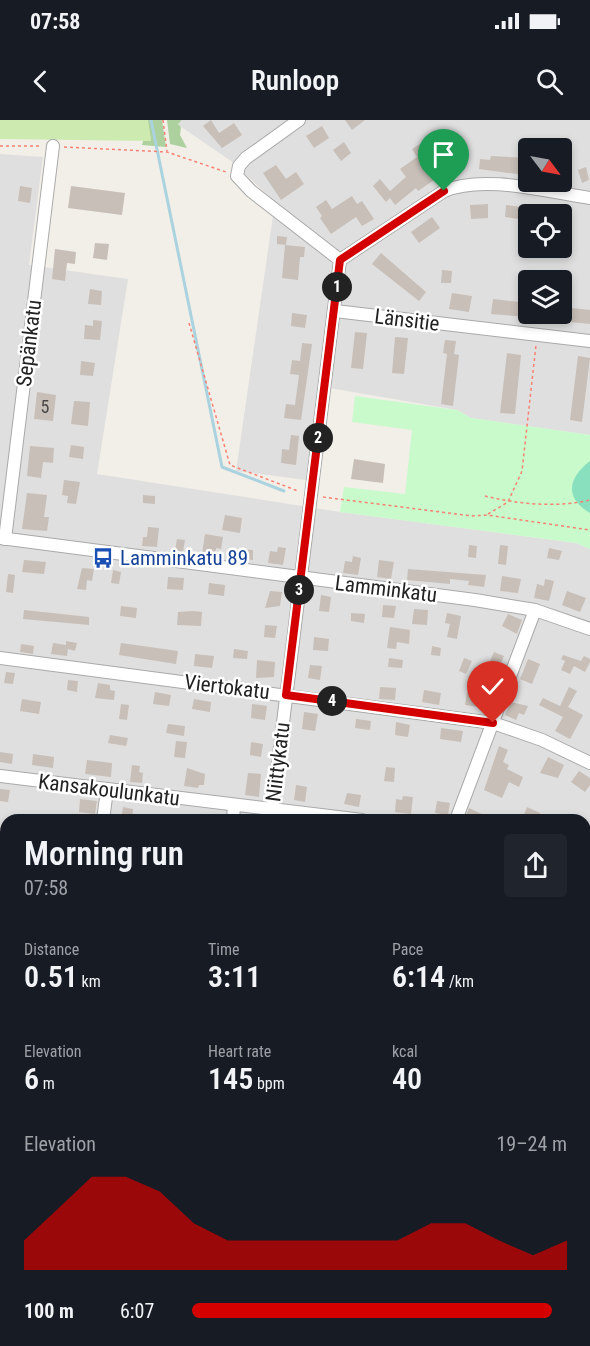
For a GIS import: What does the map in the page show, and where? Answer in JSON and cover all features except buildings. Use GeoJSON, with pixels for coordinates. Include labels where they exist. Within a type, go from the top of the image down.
{"type":"FeatureCollection","features":[{"type":"Feature","properties":{"kind":"street"},"geometry":{"type":"LineString","coordinates":[[299,120],[246,158],[239,166],[237,176],[251,191],[340,260]]}},
{"type":"Feature","properties":{"kind":"street","name":"Sepänkatu"},"geometry":{"type":"LineString","coordinates":[[2,538],[53,146]]}},
{"type":"Feature","properties":{"kind":"street"},"geometry":{"type":"LineString","coordinates":[[340,260],[444,191],[458,185],[489,184],[590,198]]}},
{"type":"Feature","properties":{"kind":"street"},"geometry":{"type":"LineString","coordinates":[[335,311],[340,260]]}},
{"type":"Feature","properties":{"kind":"street","name":"Länsitie"},"geometry":{"type":"LineString","coordinates":[[335,311],[590,341]]}},
{"type":"Feature","properties":{"kind":"street","name":"Niittykatu"},"geometry":{"type":"LineString","coordinates":[[272,814],[335,311]]}},
{"type":"Feature","properties":{"kind":"street","name":"Lamminkatu"},"geometry":{"type":"LineString","coordinates":[[2,538],[535,610],[590,628]]}},
{"type":"Feature","properties":{"kind":"street"},"geometry":{"type":"LineString","coordinates":[[458,814],[535,610]]}},
{"type":"Feature","properties":{"kind":"street","name":"Viertokatu"},"geometry":{"type":"LineString","coordinates":[[0,658],[493,723],[542,740],[590,763]]}},
{"type":"Feature","properties":{"kind":"street","name":"Kansakoulunkatu"},"geometry":{"type":"LineString","coordinates":[[0,776],[234,806],[268,814]]}},
{"type":"Feature","properties":{"kind":"street"},"geometry":{"type":"LineString","coordinates":[[104,814],[107,790]]}},
{"type":"Feature","properties":{"kind":"street"},"geometry":{"type":"LineString","coordinates":[[233,814],[234,806]]}},
{"type":"Feature","properties":{"kind":"path"},"geometry":{"type":"LineString","coordinates":[[163,120],[167,152]]}},
{"type":"Feature","properties":{"kind":"path"},"geometry":{"type":"LineString","coordinates":[[0,146],[53,146],[167,152],[188,157],[237,176]]}},
{"type":"Feature","properties":{"kind":"path"},"geometry":{"type":"LineString","coordinates":[[189,322],[230,465],[311,496],[472,516],[487,515],[590,530]]}},
{"type":"Feature","properties":{"kind":"path"},"geometry":{"type":"LineString","coordinates":[[487,515],[508,502],[522,471],[537,335]]}},
{"type":"Feature","properties":{"kind":"path"},"geometry":{"type":"LineString","coordinates":[[485,496],[508,502],[576,504],[590,500]]}},
{"type":"Feature","properties":{"kind":"shaded area"},"geometry":{"type":"Polygon","coordinates":[[[183,120],[590,120],[590,435],[471,418],[457,410],[318,386],[306,480],[236,471],[275,202],[231,161],[177,124],[183,120]]]}},
{"type":"Feature","properties":{"kind":"shaded area"},"geometry":{"type":"Polygon","coordinates":[[[0,154],[43,157],[29,265],[128,279],[97,474],[340,512],[576,543],[590,549],[590,814],[0,814],[0,154]]]}},
{"type":"Feature","properties":{"kind":"green space"},"geometry":{"type":"Polygon","coordinates":[[[0,120],[148,120],[151,141],[0,139],[0,120]]]}},
{"type":"Feature","properties":{"kind":"green space"},"geometry":{"type":"Polygon","coordinates":[[[148,120],[162,120],[166,147],[142,145],[143,141],[151,141],[148,120]]]}},
{"type":"Feature","properties":{"kind":"green space"},"geometry":{"type":"Polygon","coordinates":[[[167,120],[182,120],[178,124],[181,127],[180,135],[187,148],[170,144],[167,120]]]}},
{"type":"Feature","properties":{"kind":"green space"},"geometry":{"type":"Polygon","coordinates":[[[355,396],[457,410],[471,418],[590,435],[590,549],[576,543],[340,512],[344,487],[405,494],[412,430],[352,422],[355,396]]]}},
{"type":"Feature","properties":{"kind":"green space"},"geometry":{"type":"Polygon","coordinates":[[[590,461],[590,513],[576,501],[572,488],[577,474],[590,461]]]}},
{"type":"Feature","properties":{"kind":"waterway"},"geometry":{"type":"LineString","coordinates":[[151,120],[222,467],[284,491]]}},
{"type":"Feature","properties":{"kind":"place","name":"Lamminkatu 89"},"geometry":{"type":"Point","coordinates":[103,558]}},
{"type":"Feature","properties":{"kind":"route"},"geometry":{"type":"LineString","coordinates":[[444,191],[340,260],[286,695],[493,723]]}}]}
